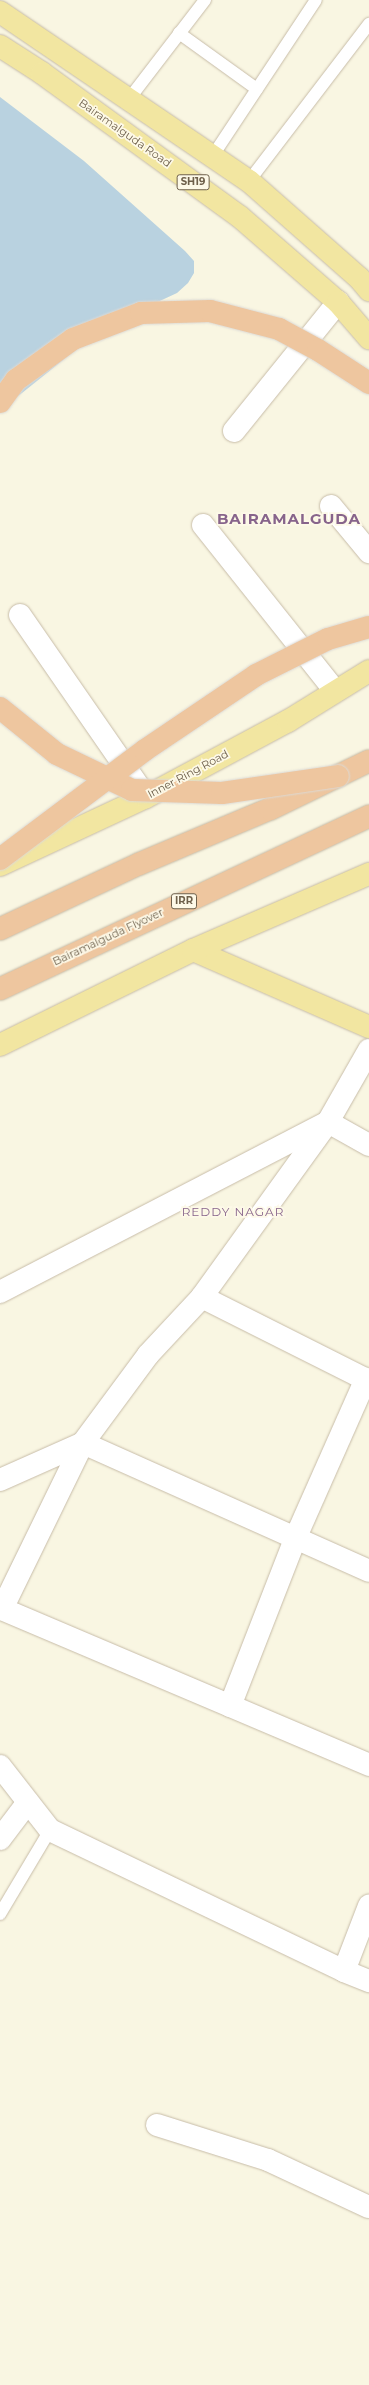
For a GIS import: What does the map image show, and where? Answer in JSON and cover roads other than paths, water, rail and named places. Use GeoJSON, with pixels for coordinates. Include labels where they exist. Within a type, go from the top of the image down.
{"type":"FeatureCollection","features":[{"type":"Feature","properties":{"kind":"highway"},"geometry":{"type":"LineString","coordinates":[[0,402],[16,380],[73,339],[141,313],[210,311],[279,329],[318,350],[369,384]]}},
{"type":"Feature","properties":{"kind":"highway"},"geometry":{"type":"LineString","coordinates":[[0,860],[145,750],[256,675],[328,639],[369,627]]}},
{"type":"Feature","properties":{"kind":"highway"},"geometry":{"type":"LineString","coordinates":[[0,708],[57,754],[132,790],[222,793],[338,776]]}},
{"type":"Feature","properties":{"kind":"highway"},"geometry":{"type":"LineString","coordinates":[[0,929],[139,864],[270,809],[369,761]]}},
{"type":"Feature","properties":{"kind":"highway","name":"Bairamalguda Flyover"},"geometry":{"type":"LineString","coordinates":[[0,989],[369,816]]}},
{"type":"Feature","properties":{"kind":"main road","name":"SH19"},"geometry":{"type":"LineString","coordinates":[[0,12],[249,181],[359,278],[369,290]]}},
{"type":"Feature","properties":{"kind":"main road","name":"Bairamalguda Road"},"geometry":{"type":"LineString","coordinates":[[0,46],[126,134],[239,216],[338,302],[369,338]]}},
{"type":"Feature","properties":{"kind":"main road"},"geometry":{"type":"LineString","coordinates":[[126,134],[137,105]]}},
{"type":"Feature","properties":{"kind":"main road","name":"Inner Ring Road"},"geometry":{"type":"LineString","coordinates":[[0,865],[146,797],[288,721],[369,671]]}},
{"type":"Feature","properties":{"kind":"main road"},"geometry":{"type":"LineString","coordinates":[[0,1045],[192,950],[369,874]]}},
{"type":"Feature","properties":{"kind":"main road"},"geometry":{"type":"LineString","coordinates":[[192,950],[369,1027]]}},
{"type":"Feature","properties":{"kind":"street"},"geometry":{"type":"LineString","coordinates":[[234,431],[338,302]]}},
{"type":"Feature","properties":{"kind":"street"},"geometry":{"type":"LineString","coordinates":[[331,506],[369,552]]}},
{"type":"Feature","properties":{"kind":"street"},"geometry":{"type":"LineString","coordinates":[[203,525],[335,691]]}},
{"type":"Feature","properties":{"kind":"street"},"geometry":{"type":"LineString","coordinates":[[20,615],[146,797]]}},
{"type":"Feature","properties":{"kind":"street"},"geometry":{"type":"LineString","coordinates":[[369,1050],[328,1122],[202,1297],[148,1355],[83,1442],[2,1609],[369,1766]]}},
{"type":"Feature","properties":{"kind":"street"},"geometry":{"type":"LineString","coordinates":[[328,1122],[369,1145]]}},
{"type":"Feature","properties":{"kind":"street"},"geometry":{"type":"LineString","coordinates":[[0,1292],[328,1122]]}},
{"type":"Feature","properties":{"kind":"street"},"geometry":{"type":"LineString","coordinates":[[202,1297],[368,1380],[295,1539],[230,1706]]}},
{"type":"Feature","properties":{"kind":"street"},"geometry":{"type":"LineString","coordinates":[[0,1480],[83,1442],[295,1539],[369,1571]]}},
{"type":"Feature","properties":{"kind":"street"},"geometry":{"type":"LineString","coordinates":[[0,1766],[50,1830],[344,1971],[369,1981]]}},
{"type":"Feature","properties":{"kind":"street"},"geometry":{"type":"LineString","coordinates":[[0,1839],[28,1802]]}},
{"type":"Feature","properties":{"kind":"street"},"geometry":{"type":"LineString","coordinates":[[344,1971],[369,1906]]}},
{"type":"Feature","properties":{"kind":"street"},"geometry":{"type":"LineString","coordinates":[[158,2125],[268,2160],[369,2206]]}},
{"type":"Feature","properties":{"kind":"lane"},"geometry":{"type":"LineString","coordinates":[[137,105],[179,33],[205,0]]}},
{"type":"Feature","properties":{"kind":"lane"},"geometry":{"type":"LineString","coordinates":[[212,157],[316,0]]}},
{"type":"Feature","properties":{"kind":"lane"},"geometry":{"type":"LineString","coordinates":[[249,181],[369,24]]}},
{"type":"Feature","properties":{"kind":"lane"},"geometry":{"type":"LineString","coordinates":[[179,33],[257,89]]}},
{"type":"Feature","properties":{"kind":"lane"},"geometry":{"type":"LineString","coordinates":[[0,1914],[50,1830]]}},
{"type":"Feature","properties":{"kind":"water"},"geometry":{"type":"Polygon","coordinates":[[[0,97],[84,161],[185,251],[194,261],[194,273],[188,283],[177,293],[121,319],[73,352],[12,401],[0,407],[0,97]]]}},
{"type":"Feature","properties":{"kind":"district","name":"BAIRAMALGUDA"},"geometry":{"type":"Point","coordinates":[289,519]}},
{"type":"Feature","properties":{"kind":"district","name":"REDDY NAGAR"},"geometry":{"type":"Point","coordinates":[233,1212]}}]}
